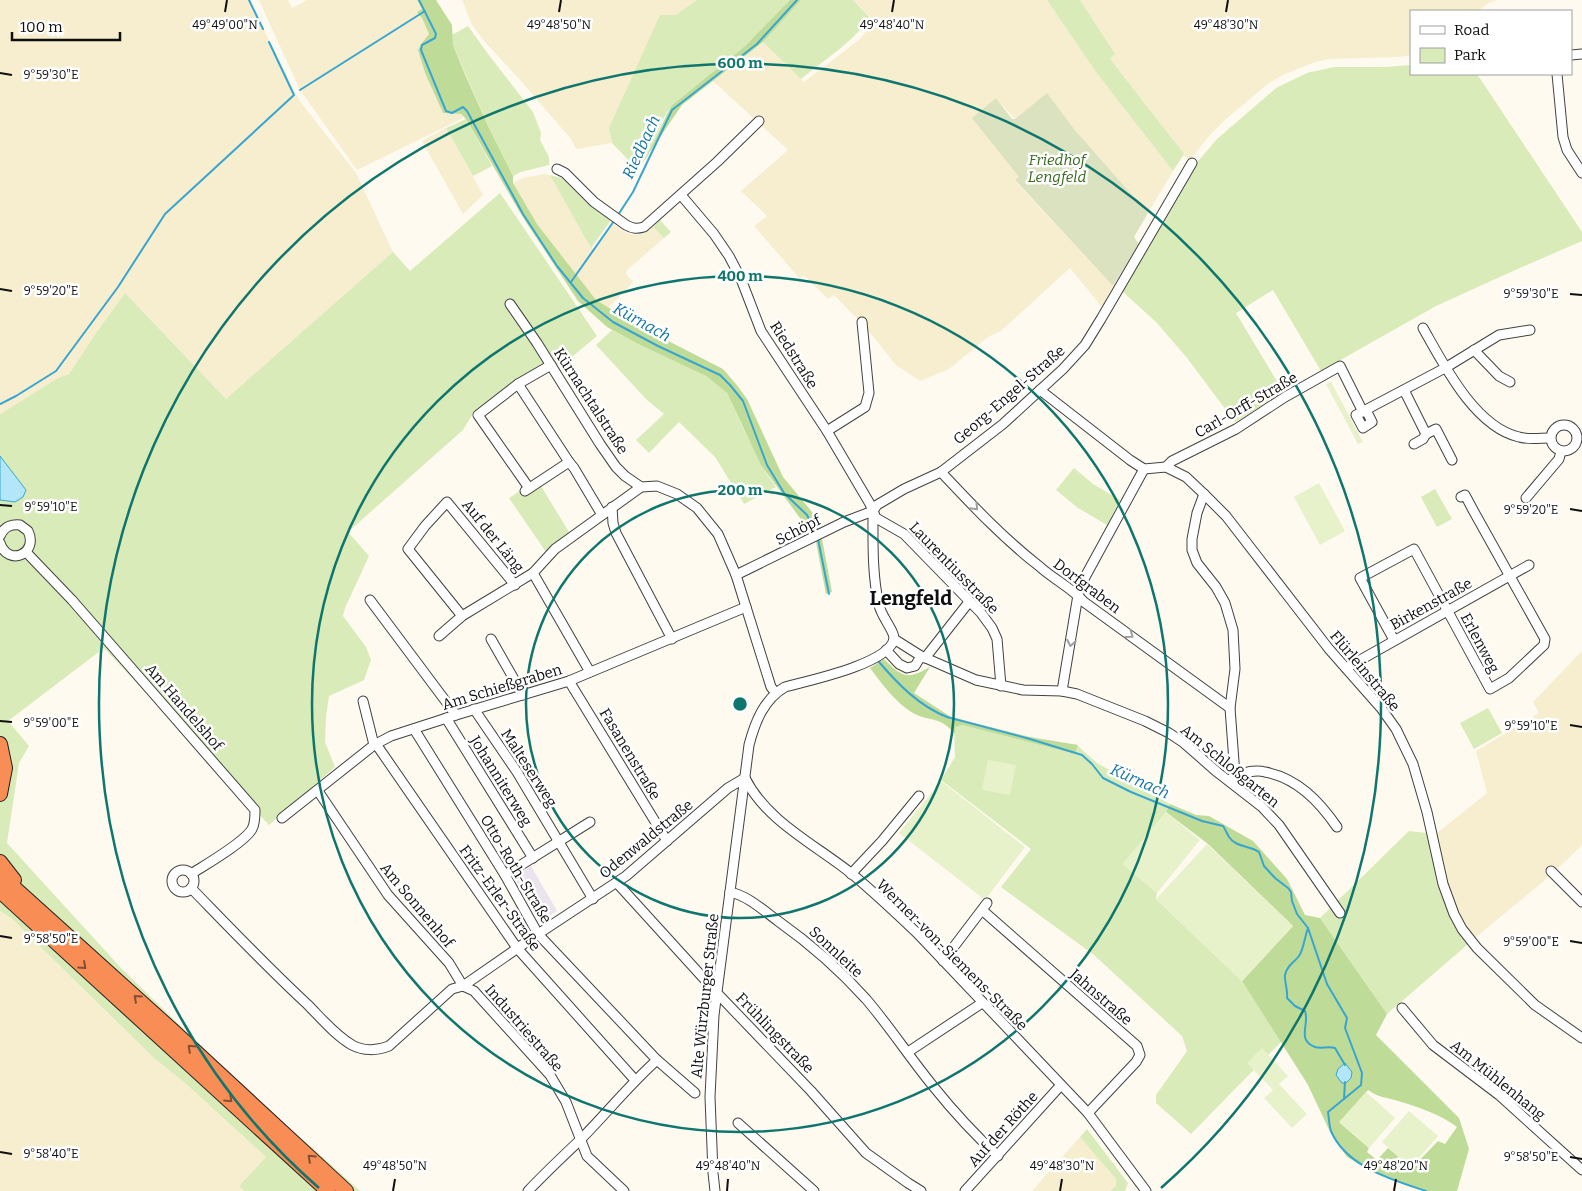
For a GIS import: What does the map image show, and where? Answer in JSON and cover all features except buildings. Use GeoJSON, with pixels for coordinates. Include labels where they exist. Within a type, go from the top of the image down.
{"type":"FeatureCollection","features":[{"type":"Feature","properties":{"kind":"highway"},"geometry":{"type":"LineString","coordinates":[[0,744],[6,768],[0,794]]}},
{"type":"Feature","properties":{"kind":"highway"},"geometry":{"type":"LineString","coordinates":[[0,862],[29,902]]}},
{"type":"Feature","properties":{"kind":"highway"},"geometry":{"type":"LineString","coordinates":[[0,875],[346,1191]]}},
{"type":"Feature","properties":{"kind":"highway"},"geometry":{"type":"LineString","coordinates":[[0,891],[328,1191]]}},
{"type":"Feature","properties":{"kind":"highway"},"geometry":{"type":"LineString","coordinates":[[0,900],[34,922]]}},
{"type":"Feature","properties":{"kind":"street"},"geometry":{"type":"LineString","coordinates":[[1557,75],[1563,137],[1567,150],[1582,173]]}},
{"type":"Feature","properties":{"kind":"street"},"geometry":{"type":"LineString","coordinates":[[556,169],[565,173],[594,202],[631,228],[644,227],[681,195],[759,121]]}},
{"type":"Feature","properties":{"kind":"street","name":"Georg-Engel-Straße"},"geometry":{"type":"LineString","coordinates":[[873,510],[877,505],[904,489],[940,472],[1003,424],[1063,370],[1085,345],[1192,163]]}},
{"type":"Feature","properties":{"kind":"street","name":"Riedstraße"},"geometry":{"type":"LineString","coordinates":[[681,195],[714,234],[729,256],[741,279],[761,331],[827,431],[873,510]]}},
{"type":"Feature","properties":{"kind":"street","name":"Kürnachtalstraße"},"geometry":{"type":"LineString","coordinates":[[510,304],[616,467],[641,487]]}},
{"type":"Feature","properties":{"kind":"street"},"geometry":{"type":"LineString","coordinates":[[827,431],[865,407],[868,400],[869,393],[862,322]]}},
{"type":"Feature","properties":{"kind":"street"},"geometry":{"type":"LineString","coordinates":[[1423,328],[1445,368],[1469,400],[1494,425],[1521,438],[1550,438]]}},
{"type":"Feature","properties":{"kind":"street"},"geometry":{"type":"LineString","coordinates":[[1426,434],[1404,390],[1499,336],[1530,330]]}},
{"type":"Feature","properties":{"kind":"street"},"geometry":{"type":"LineString","coordinates":[[1474,350],[1499,376],[1510,382]]}},
{"type":"Feature","properties":{"kind":"street"},"geometry":{"type":"LineString","coordinates":[[551,365],[518,384],[478,415],[527,489],[569,462]]}},
{"type":"Feature","properties":{"kind":"street","name":"Carl-Orff-Straße"},"geometry":{"type":"LineString","coordinates":[[1166,467],[1172,461],[1236,429],[1285,397],[1340,366],[1364,411],[1404,390]]}},
{"type":"Feature","properties":{"kind":"street"},"geometry":{"type":"LineString","coordinates":[[518,384],[574,468],[602,515]]}},
{"type":"Feature","properties":{"kind":"street"},"geometry":{"type":"LineString","coordinates":[[1040,390],[1123,455],[1144,469],[1166,467]]}},
{"type":"Feature","properties":{"kind":"street"},"geometry":{"type":"LineString","coordinates":[[1564,424],[1571,426],[1575,430],[1580,442],[1571,449],[1561,451],[1551,443],[1551,433],[1555,427],[1564,424]]}},
{"type":"Feature","properties":{"kind":"street"},"geometry":{"type":"LineString","coordinates":[[1414,444],[1423,439],[1426,434],[1436,429],[1452,460]]}},
{"type":"Feature","properties":{"kind":"street"},"geometry":{"type":"LineString","coordinates":[[1526,498],[1559,458],[1561,451]]}},
{"type":"Feature","properties":{"kind":"street","name":"Flürleinstraße"},"geometry":{"type":"LineString","coordinates":[[1166,467],[1186,477],[1226,516],[1329,649],[1381,708],[1413,764],[1425,803],[1443,884],[1454,914],[1462,929],[1477,948],[1535,1005],[1582,1038]]}},
{"type":"Feature","properties":{"kind":"street"},"geometry":{"type":"LineString","coordinates":[[1062,691],[1078,595],[1085,577],[1144,469]]}},
{"type":"Feature","properties":{"kind":"street","name":"Dorfgraben"},"geometry":{"type":"LineString","coordinates":[[940,472],[1038,566],[1078,595],[1084,602],[1230,708]]}},
{"type":"Feature","properties":{"kind":"street"},"geometry":{"type":"LineString","coordinates":[[439,636],[462,616],[533,573],[555,549],[641,487],[657,486],[677,494],[697,508],[718,534],[726,548],[736,575],[771,687],[775,692]]}},
{"type":"Feature","properties":{"kind":"street"},"geometry":{"type":"LineString","coordinates":[[1204,494],[1197,513],[1192,550],[1197,563],[1216,587],[1225,603],[1233,630],[1235,654],[1234,683],[1230,708],[1232,778],[1250,771],[1265,771],[1303,788],[1324,808],[1337,827]]}},
{"type":"Feature","properties":{"kind":"street"},"geometry":{"type":"LineString","coordinates":[[1461,497],[1465,495],[1510,576]]}},
{"type":"Feature","properties":{"kind":"street","name":"Auf der Läng"},"geometry":{"type":"LineString","coordinates":[[462,616],[408,549],[425,526],[448,502],[515,584]]}},
{"type":"Feature","properties":{"kind":"street"},"geometry":{"type":"LineString","coordinates":[[612,507],[616,533],[672,639]]}},
{"type":"Feature","properties":{"kind":"street"},"geometry":{"type":"LineString","coordinates":[[745,778],[746,762],[753,729],[759,715],[775,692],[785,687],[852,669],[886,650],[894,639],[893,632],[880,611],[876,596],[873,560],[873,510]]}},
{"type":"Feature","properties":{"kind":"street","name":"Laurentiusstraße"},"geometry":{"type":"LineString","coordinates":[[873,510],[876,518],[904,534],[981,613],[997,639],[1001,686]]}},
{"type":"Feature","properties":{"kind":"street","name":"Schöpf"},"geometry":{"type":"LineString","coordinates":[[736,575],[873,510]]}},
{"type":"Feature","properties":{"kind":"street"},"geometry":{"type":"LineString","coordinates":[[1,530],[9,526],[20,525],[28,531],[31,542],[26,552],[14,556],[5,553],[1,548]]}},
{"type":"Feature","properties":{"kind":"street"},"geometry":{"type":"LineString","coordinates":[[1394,640],[1360,578],[1414,549],[1448,611]]}},
{"type":"Feature","properties":{"kind":"street","name":"Am Handelshof"},"geometry":{"type":"LineString","coordinates":[[26,552],[83,613],[255,810],[255,822],[251,832],[191,874]]}},
{"type":"Feature","properties":{"kind":"street","name":"Birkenstraße"},"geometry":{"type":"LineString","coordinates":[[1346,668],[1529,565]]}},
{"type":"Feature","properties":{"kind":"street"},"geometry":{"type":"LineString","coordinates":[[533,573],[590,672]]}},
{"type":"Feature","properties":{"kind":"street","name":"Erlenweg"},"geometry":{"type":"LineString","coordinates":[[1448,611],[1490,689],[1509,678],[1544,645],[1545,639],[1510,576]]}},
{"type":"Feature","properties":{"kind":"street"},"geometry":{"type":"LineString","coordinates":[[370,600],[456,715]]}},
{"type":"Feature","properties":{"kind":"street"},"geometry":{"type":"LineString","coordinates":[[886,650],[899,664],[908,668],[915,666],[969,602]]}},
{"type":"Feature","properties":{"kind":"street","name":"Am Schießgraben"},"geometry":{"type":"LineString","coordinates":[[282,818],[375,745],[391,736],[569,681],[746,607]]}},
{"type":"Feature","properties":{"kind":"street"},"geometry":{"type":"LineString","coordinates":[[491,639],[524,695]]}},
{"type":"Feature","properties":{"kind":"street","name":"Am Schloßgarten"},"geometry":{"type":"LineString","coordinates":[[894,639],[923,657],[976,680],[1024,690],[1062,691],[1077,694],[1145,721],[1169,733],[1184,743],[1217,772],[1232,778],[1262,807],[1279,825],[1340,913]]}},
{"type":"Feature","properties":{"kind":"street","name":"Fasanenstraße"},"geometry":{"type":"LineString","coordinates":[[569,681],[667,841]]}},
{"type":"Feature","properties":{"kind":"street","name":"Fritz-Erler-Straße"},"geometry":{"type":"LineString","coordinates":[[362,701],[375,745],[517,948],[635,1080]]}},
{"type":"Feature","properties":{"kind":"street","name":"Malteserweg"},"geometry":{"type":"LineString","coordinates":[[474,709],[517,772],[593,899]]}},
{"type":"Feature","properties":{"kind":"street","name":"Johanniterweg"},"geometry":{"type":"LineString","coordinates":[[446,718],[533,858]]}},
{"type":"Feature","properties":{"kind":"street","name":"Otto-Roth-Straße"},"geometry":{"type":"LineString","coordinates":[[414,729],[505,875],[538,934],[657,1060],[695,1093]]}},
{"type":"Feature","properties":{"kind":"street","name":"Odenwaldstraße"},"geometry":{"type":"LineString","coordinates":[[464,986],[517,948],[617,883],[728,788],[745,778]]}},
{"type":"Feature","properties":{"kind":"street","name":"Werner-von-Siemens-Straße"},"geometry":{"type":"LineString","coordinates":[[745,778],[756,796],[772,813],[798,835],[851,874],[890,907],[943,961],[1088,1113],[1146,1191]]}},
{"type":"Feature","properties":{"kind":"street","name":"Alte Würzburger Straße"},"geometry":{"type":"LineString","coordinates":[[715,1191],[710,1097],[711,1055],[717,993],[745,778]]}},
{"type":"Feature","properties":{"kind":"street","name":"Am Sonnenhof"},"geometry":{"type":"LineString","coordinates":[[318,791],[388,895],[449,963],[464,986]]}},
{"type":"Feature","properties":{"kind":"street"},"geometry":{"type":"LineString","coordinates":[[742,804],[756,796]]}},
{"type":"Feature","properties":{"kind":"street"},"geometry":{"type":"LineString","coordinates":[[851,874],[882,841],[919,796]]}},
{"type":"Feature","properties":{"kind":"street"},"geometry":{"type":"LineString","coordinates":[[505,875],[590,822]]}},
{"type":"Feature","properties":{"kind":"street"},"geometry":{"type":"LineString","coordinates":[[182,870],[187,870],[191,874],[193,883],[191,888],[181,892],[176,890],[172,880],[173,875],[182,870]]}},
{"type":"Feature","properties":{"kind":"street"},"geometry":{"type":"LineString","coordinates":[[1552,871],[1582,902]]}},
{"type":"Feature","properties":{"kind":"street","name":"Frühlingstraße"},"geometry":{"type":"LineString","coordinates":[[617,883],[717,993],[757,1032],[866,1153],[921,1191]]}},
{"type":"Feature","properties":{"kind":"street"},"geometry":{"type":"LineString","coordinates":[[191,888],[289,988],[339,1036],[353,1046],[376,1050],[389,1046],[444,995],[464,986]]}},
{"type":"Feature","properties":{"kind":"street","name":"Sonnleite"},"geometry":{"type":"LineString","coordinates":[[730,892],[738,894],[755,904],[792,931],[825,959],[865,998],[908,1052],[932,1086],[998,1156]]}},
{"type":"Feature","properties":{"kind":"street","name":"Jahnstraße"},"geometry":{"type":"LineString","coordinates":[[943,961],[984,907],[1137,1046],[1140,1054],[1136,1062],[1088,1113]]}},
{"type":"Feature","properties":{"kind":"street","name":"Industriestraße"},"geometry":{"type":"LineString","coordinates":[[464,986],[474,991],[550,1075],[566,1102],[587,1156],[624,1191]]}},
{"type":"Feature","properties":{"kind":"street"},"geometry":{"type":"LineString","coordinates":[[908,1052],[982,1003]]}},
{"type":"Feature","properties":{"kind":"street","name":"Am Mühlenhang"},"geometry":{"type":"LineString","coordinates":[[1402,1008],[1433,1045],[1499,1095],[1582,1170]]}},
{"type":"Feature","properties":{"kind":"street"},"geometry":{"type":"LineString","coordinates":[[528,1191],[554,1163],[580,1140],[635,1080],[657,1060]]}},
{"type":"Feature","properties":{"kind":"street","name":"Auf der Röthe"},"geometry":{"type":"LineString","coordinates":[[966,1191],[1061,1085]]}},
{"type":"Feature","properties":{"kind":"street"},"geometry":{"type":"LineString","coordinates":[[738,1123],[814,1191]]}},
{"type":"Feature","properties":{"kind":"shaded area"},"geometry":{"type":"Polygon","coordinates":[[[0,0],[249,0],[299,100],[356,173],[393,252],[226,399],[125,293],[69,374],[58,378],[0,414],[0,0]]]}},
{"type":"Feature","properties":{"kind":"shaded area"},"geometry":{"type":"Polygon","coordinates":[[[259,0],[288,0],[292,8],[307,0],[417,0],[422,9],[418,12],[429,34],[418,50],[425,73],[443,113],[461,114],[463,118],[357,170],[300,90],[259,0]]]}},
{"type":"Feature","properties":{"kind":"shaded area"},"geometry":{"type":"Polygon","coordinates":[[[462,0],[766,0],[609,128],[612,143],[576,149],[571,139],[485,42],[472,25],[462,0]]]}},
{"type":"Feature","properties":{"kind":"shaded area"},"geometry":{"type":"Polygon","coordinates":[[[853,0],[1047,0],[1096,72],[1173,171],[1148,213],[1074,129],[1047,94],[1015,119],[996,98],[973,118],[1019,177],[1015,181],[1113,286],[1102,307],[1070,268],[1001,331],[988,337],[949,369],[920,381],[896,365],[867,329],[834,295],[828,299],[804,275],[800,279],[754,226],[767,216],[741,191],[788,150],[713,81],[763,42],[804,82],[860,39],[874,21],[853,0]]]}},
{"type":"Feature","properties":{"kind":"shaded area"},"geometry":{"type":"Polygon","coordinates":[[[1080,0],[1497,0],[1488,3],[1479,10],[1410,10],[1410,55],[1330,59],[1315,62],[1283,75],[1269,83],[1226,119],[1189,161],[1110,59],[1115,54],[1080,0]]]}},
{"type":"Feature","properties":{"kind":"shaded area"},"geometry":{"type":"Polygon","coordinates":[[[446,128],[483,195],[463,214],[422,141],[446,128]]]}},
{"type":"Feature","properties":{"kind":"shaded area"},"geometry":{"type":"Polygon","coordinates":[[[544,174],[550,175],[594,251],[613,224],[627,233],[636,235],[645,233],[653,227],[664,238],[627,270],[626,274],[633,282],[608,308],[596,300],[537,224],[513,183],[523,178],[544,174]]]}},
{"type":"Feature","properties":{"kind":"shaded area"},"geometry":{"type":"Polygon","coordinates":[[[1582,651],[1582,845],[1550,876],[1475,938],[1459,913],[1451,895],[1436,834],[1487,793],[1476,751],[1539,713],[1533,702],[1582,651]]]}},
{"type":"Feature","properties":{"kind":"shaded area"},"geometry":{"type":"Polygon","coordinates":[[[531,866],[557,911],[540,921],[514,877],[531,866]]]}},
{"type":"Feature","properties":{"kind":"shaded area"},"geometry":{"type":"Polygon","coordinates":[[[0,911],[11,918],[154,1058],[185,1083],[266,1157],[239,1186],[244,1191],[0,1191],[0,911]]]}},
{"type":"Feature","properties":{"kind":"shaded area"},"geometry":{"type":"Polygon","coordinates":[[[1080,1137],[1116,1179],[1116,1186],[1110,1191],[1032,1191],[1080,1137]]]}},
{"type":"Feature","properties":{"kind":"green space"},"geometry":{"type":"Polygon","coordinates":[[[417,0],[436,0],[452,25],[453,45],[488,126],[513,176],[513,183],[537,224],[596,300],[637,325],[723,369],[747,399],[783,477],[822,527],[822,539],[832,592],[826,594],[816,542],[761,465],[727,393],[706,376],[607,327],[578,301],[522,216],[466,119],[461,114],[443,113],[425,73],[418,50],[429,34],[422,18],[417,12],[422,9],[417,0]]]}},
{"type":"Feature","properties":{"kind":"green space"},"geometry":{"type":"Polygon","coordinates":[[[697,0],[790,0],[745,46],[671,106],[664,117],[648,156],[637,169],[612,143],[609,128],[660,15],[676,15],[697,0]]]}},
{"type":"Feature","properties":{"kind":"green space"},"geometry":{"type":"Polygon","coordinates":[[[790,0],[801,0],[763,42],[682,105],[647,156],[671,106],[745,46],[790,0]]]}},
{"type":"Feature","properties":{"kind":"green space"},"geometry":{"type":"Polygon","coordinates":[[[801,0],[853,0],[870,18],[847,43],[801,79],[763,42],[801,0]]]}},
{"type":"Feature","properties":{"kind":"green space"},"geometry":{"type":"Polygon","coordinates":[[[1047,0],[1080,0],[1115,54],[1110,59],[1184,154],[1173,171],[1096,72],[1047,0]]]}},
{"type":"Feature","properties":{"kind":"green space"},"geometry":{"type":"Polygon","coordinates":[[[468,26],[533,112],[541,133],[540,140],[549,157],[549,165],[513,176],[488,126],[453,45],[452,35],[468,26]]]}},
{"type":"Feature","properties":{"kind":"green space"},"geometry":{"type":"Polygon","coordinates":[[[1410,65],[1410,75],[1478,75],[1582,232],[1582,241],[1436,306],[1321,371],[1273,290],[1236,313],[1284,393],[1235,422],[1187,358],[1157,323],[1122,291],[1193,167],[1217,139],[1276,88],[1307,73],[1334,67],[1410,65]]]}},
{"type":"Feature","properties":{"kind":"green space","name":"Friedhof Lengfeld"},"geometry":{"type":"Polygon","coordinates":[[[1047,93],[1074,129],[1148,213],[1134,237],[1139,244],[1113,286],[1015,180],[1019,177],[972,118],[996,98],[1012,119],[1015,119],[1047,93]]]}},
{"type":"Feature","properties":{"kind":"green space"},"geometry":{"type":"Polygon","coordinates":[[[466,119],[492,166],[473,176],[446,128],[466,119]]]}},
{"type":"Feature","properties":{"kind":"green space"},"geometry":{"type":"Polygon","coordinates":[[[550,175],[562,178],[586,202],[611,220],[591,248],[550,175]]]}},
{"type":"Feature","properties":{"kind":"green space"},"geometry":{"type":"Polygon","coordinates":[[[500,193],[597,336],[561,366],[548,363],[505,388],[472,415],[463,430],[348,532],[369,556],[343,616],[366,647],[371,660],[364,680],[329,696],[325,742],[335,767],[269,825],[104,648],[8,721],[29,746],[19,763],[7,843],[121,968],[276,1119],[307,1143],[360,1191],[244,1191],[239,1186],[266,1157],[185,1083],[154,1058],[11,918],[0,911],[0,414],[58,378],[69,374],[125,293],[226,399],[393,252],[410,271],[500,193]]]}},
{"type":"Feature","properties":{"kind":"green space"},"geometry":{"type":"Polygon","coordinates":[[[660,220],[671,232],[664,238],[653,227],[660,220]]]}},
{"type":"Feature","properties":{"kind":"green space"},"geometry":{"type":"Polygon","coordinates":[[[612,330],[706,376],[727,393],[743,428],[767,474],[776,487],[744,504],[715,457],[679,422],[649,453],[636,440],[664,414],[647,400],[596,345],[612,330]]]}},
{"type":"Feature","properties":{"kind":"green space"},"geometry":{"type":"Polygon","coordinates":[[[1331,382],[1363,442],[1358,444],[1326,384],[1331,382]]]}},
{"type":"Feature","properties":{"kind":"green space"},"geometry":{"type":"Polygon","coordinates":[[[1074,468],[1093,484],[1120,500],[1107,525],[1078,508],[1056,490],[1074,468]]]}},
{"type":"Feature","properties":{"kind":"green space"},"geometry":{"type":"Polygon","coordinates":[[[1319,483],[1345,531],[1320,545],[1294,497],[1319,483]]]}},
{"type":"Feature","properties":{"kind":"green space"},"geometry":{"type":"Polygon","coordinates":[[[541,486],[569,532],[546,552],[509,498],[520,491],[524,496],[541,486]]]}},
{"type":"Feature","properties":{"kind":"green space"},"geometry":{"type":"Polygon","coordinates":[[[1435,489],[1452,519],[1437,527],[1421,497],[1435,489]]]}},
{"type":"Feature","properties":{"kind":"green space"},"geometry":{"type":"Polygon","coordinates":[[[884,659],[902,674],[906,675],[917,673],[930,667],[914,693],[951,717],[1030,737],[1078,745],[1075,754],[962,725],[955,727],[955,734],[941,722],[910,711],[891,694],[870,668],[884,659]]]}},
{"type":"Feature","properties":{"kind":"green space"},"geometry":{"type":"Polygon","coordinates":[[[1488,708],[1502,733],[1474,749],[1460,723],[1488,708]]]}},
{"type":"Feature","properties":{"kind":"green space"},"geometry":{"type":"Polygon","coordinates":[[[962,725],[1075,754],[1078,746],[1097,763],[1170,804],[1166,812],[1123,864],[1157,893],[1156,899],[1242,981],[1281,1042],[1191,1134],[1156,1103],[1156,1095],[1187,1051],[1182,1036],[1094,955],[1001,887],[1031,849],[941,780],[955,757],[954,726],[962,725]]]}},
{"type":"Feature","properties":{"kind":"green space"},"geometry":{"type":"Polygon","coordinates":[[[988,760],[1016,765],[1010,795],[982,790],[988,760]]]}},
{"type":"Feature","properties":{"kind":"green space"},"geometry":{"type":"Polygon","coordinates":[[[941,781],[1025,847],[985,900],[899,833],[941,781]]]}},
{"type":"Feature","properties":{"kind":"green space"},"geometry":{"type":"Polygon","coordinates":[[[1170,804],[1196,815],[1209,816],[1253,841],[1287,879],[1305,915],[1320,918],[1387,1014],[1376,1035],[1459,1118],[1469,1149],[1457,1191],[1425,1191],[1371,1171],[1347,1157],[1330,1132],[1308,1085],[1242,981],[1293,926],[1208,844],[1166,812],[1170,804]],[[1368,1090],[1340,1123],[1369,1148],[1367,1152],[1377,1160],[1388,1148],[1412,1168],[1438,1141],[1445,1144],[1457,1127],[1429,1111],[1372,1093],[1368,1090]]]}},
{"type":"Feature","properties":{"kind":"green space"},"geometry":{"type":"Polygon","coordinates":[[[1166,812],[1200,840],[1157,893],[1123,864],[1166,812]]]}},
{"type":"Feature","properties":{"kind":"green space"},"geometry":{"type":"Polygon","coordinates":[[[1409,831],[1436,834],[1454,901],[1475,938],[1387,1014],[1320,918],[1409,831]]]}},
{"type":"Feature","properties":{"kind":"green space"},"geometry":{"type":"Polygon","coordinates":[[[1207,844],[1293,926],[1242,981],[1156,899],[1207,844]]]}},
{"type":"Feature","properties":{"kind":"green space"},"geometry":{"type":"Polygon","coordinates":[[[1262,1048],[1288,1076],[1279,1084],[1307,1114],[1292,1128],[1264,1098],[1273,1090],[1247,1063],[1262,1048]]]}},
{"type":"Feature","properties":{"kind":"green space"},"geometry":{"type":"Polygon","coordinates":[[[1366,1092],[1395,1118],[1369,1148],[1339,1122],[1366,1092]]]}},
{"type":"Feature","properties":{"kind":"green space"},"geometry":{"type":"Polygon","coordinates":[[[1409,1111],[1438,1136],[1411,1167],[1382,1142],[1409,1111]]]}},
{"type":"Feature","properties":{"kind":"green space"},"geometry":{"type":"Polygon","coordinates":[[[1087,1129],[1128,1183],[1125,1191],[1110,1191],[1116,1186],[1116,1179],[1080,1137],[1087,1129]]]}},
{"type":"Feature","properties":{"kind":"water"},"geometry":{"type":"Polygon","coordinates":[[[0,456],[26,490],[23,497],[15,502],[0,500],[0,456]]]}},
{"type":"Feature","properties":{"kind":"water"},"geometry":{"type":"Polygon","coordinates":[[[1345,1063],[1352,1072],[1351,1078],[1345,1084],[1336,1075],[1338,1069],[1345,1063]]]}},
{"type":"Feature","properties":{"kind":"waterway"},"geometry":{"type":"LineString","coordinates":[[249,0],[263,29]]}},
{"type":"Feature","properties":{"kind":"waterway","name":"Kürnach"},"geometry":{"type":"LineString","coordinates":[[419,0],[436,34],[435,38],[422,45],[421,50],[446,111],[452,113],[463,107],[467,111],[523,214],[557,266],[583,298],[613,322],[658,346],[720,375],[730,385],[743,401],[767,465],[784,493],[807,515],[816,532]]}},
{"type":"Feature","properties":{"kind":"waterway","name":"Riedbach"},"geometry":{"type":"LineString","coordinates":[[618,215],[633,192],[672,110],[757,44],[797,0]]}},
{"type":"Feature","properties":{"kind":"waterway"},"geometry":{"type":"LineString","coordinates":[[300,90],[425,11]]}},
{"type":"Feature","properties":{"kind":"waterway"},"geometry":{"type":"LineString","coordinates":[[0,404],[56,371],[118,287],[165,214],[294,95],[269,42]]}},
{"type":"Feature","properties":{"kind":"waterway","name":"Riedbach"},"geometry":{"type":"LineString","coordinates":[[571,282],[614,221]]}},
{"type":"Feature","properties":{"kind":"waterway","name":"Kürnach"},"geometry":{"type":"LineString","coordinates":[[818,539],[829,594]]}},
{"type":"Feature","properties":{"kind":"waterway","name":"Kürnach"},"geometry":{"type":"LineString","coordinates":[[879,662],[910,694],[927,707],[947,717],[1082,755],[1103,778],[1131,792],[1202,821],[1223,826],[1235,843],[1259,852],[1264,866],[1291,892],[1297,914],[1308,928],[1327,984],[1347,1018],[1345,1028],[1362,1073],[1361,1085],[1328,1112],[1331,1131],[1338,1143],[1359,1163],[1385,1177],[1426,1191]]}},
{"type":"Feature","properties":{"kind":"waterway","name":"Kürnach"},"geometry":{"type":"LineString","coordinates":[[1308,928],[1300,954],[1286,972],[1287,998],[1295,1006],[1305,1011],[1305,1036],[1309,1044],[1317,1048],[1335,1048],[1345,1065]]}},
{"type":"Feature","properties":{"kind":"waterway","name":"Kürnach"},"geometry":{"type":"LineString","coordinates":[[1344,1099],[1345,1082]]}},
{"type":"Feature","properties":{"kind":"district","name":"Lengfeld"},"geometry":{"type":"Point","coordinates":[911,598]}}]}
